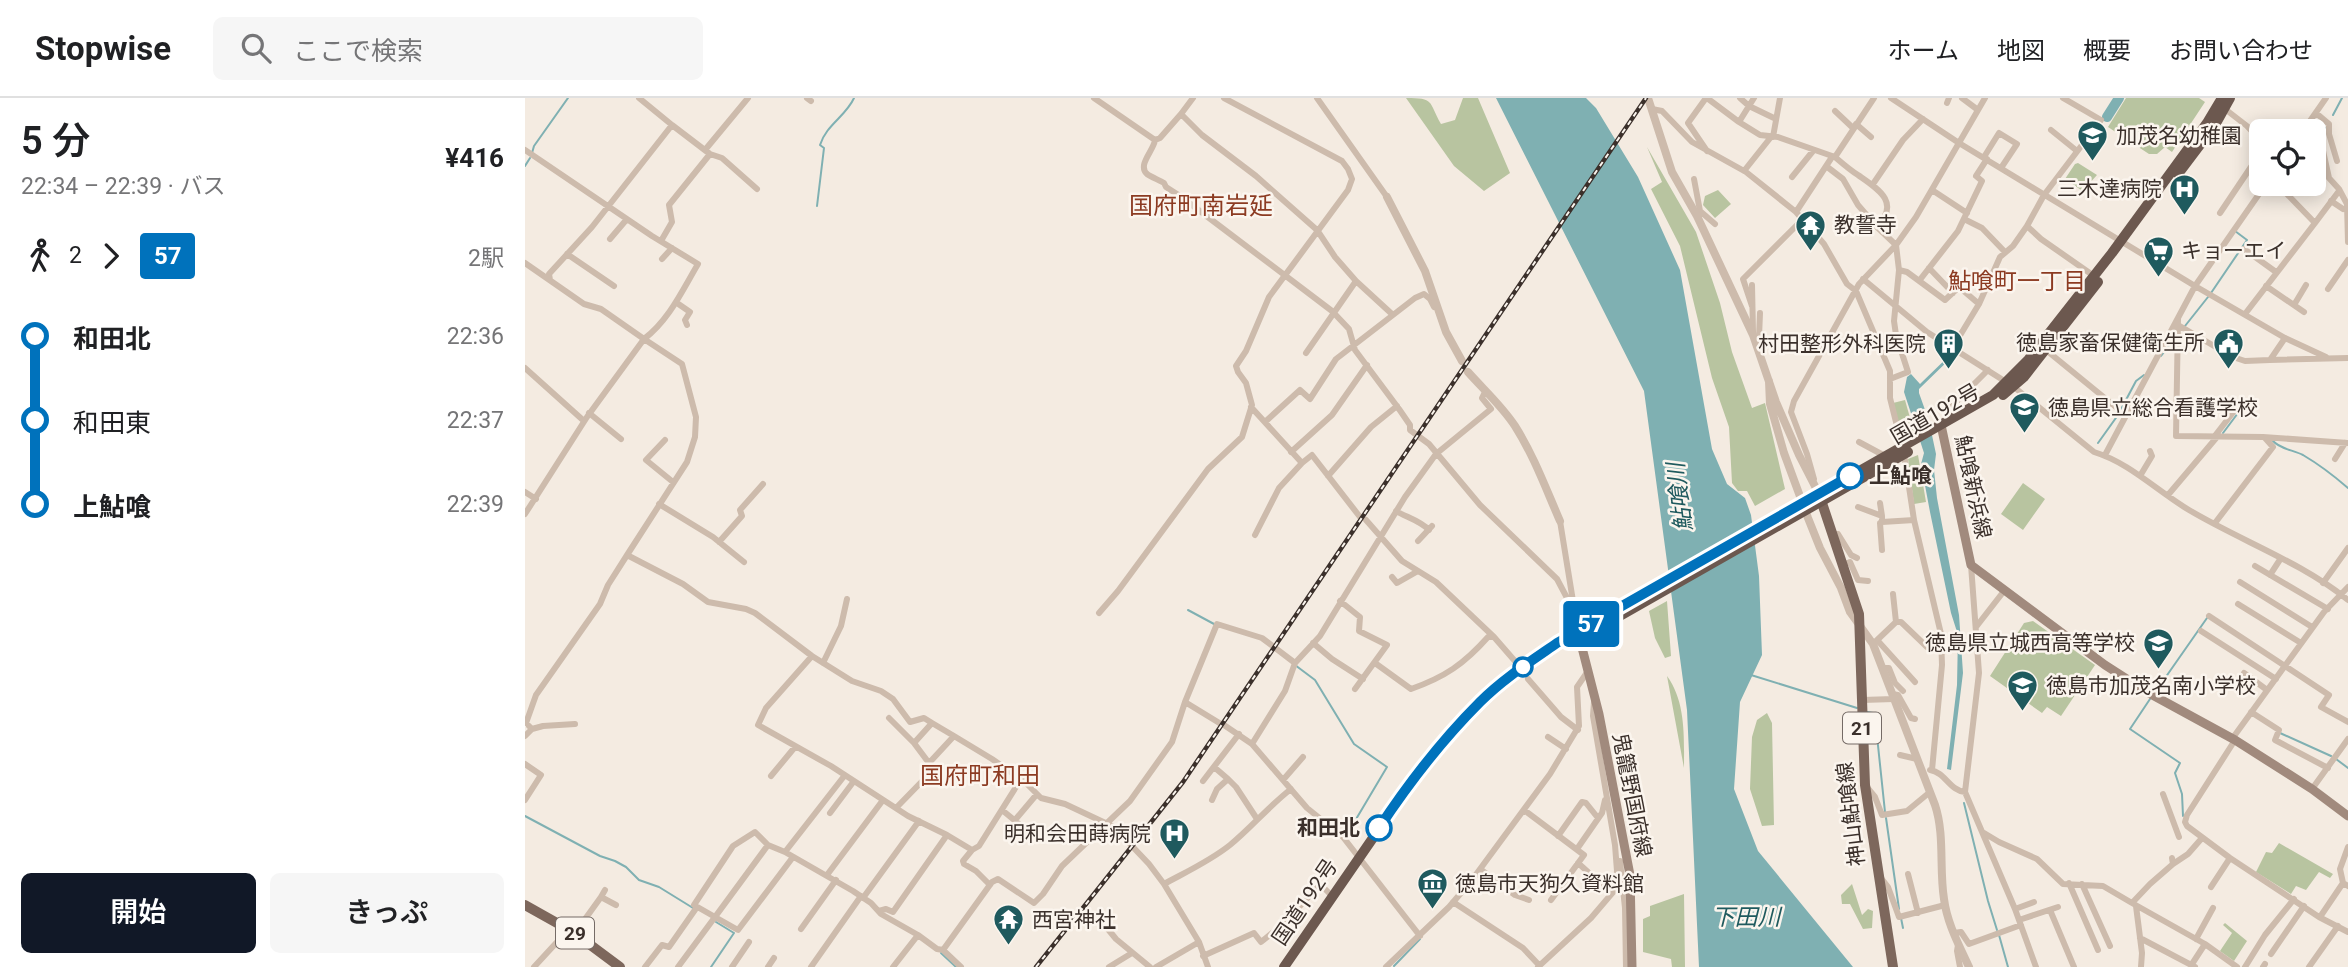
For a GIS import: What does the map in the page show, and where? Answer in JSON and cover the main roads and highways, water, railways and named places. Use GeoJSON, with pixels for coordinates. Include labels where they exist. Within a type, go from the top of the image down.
{"type":"FeatureCollection","features":[{"type":"Feature","properties":{"kind":"highway","name":"国道192号"},"geometry":{"type":"LineString","coordinates":[[1817,496],[1915,444],[2010,385],[2046,350],[2192,143],[2230,98]]}},
{"type":"Feature","properties":{"kind":"highway","name":"国道192号"},"geometry":{"type":"LineString","coordinates":[[2010,385],[2094,276],[2124,242]]}},
{"type":"Feature","properties":{"kind":"highway","name":"国道192号"},"geometry":{"type":"LineString","coordinates":[[1284,967],[1417,771],[1460,726],[1582,633],[1886,456],[1903,450]]}},
{"type":"Feature","properties":{"kind":"main road","name":"鮎喰新浜線"},"geometry":{"type":"LineString","coordinates":[[1941,428],[1971,565],[2105,666],[2233,739],[2312,789],[2348,816]]}},
{"type":"Feature","properties":{"kind":"main road","name":"神山鮎喰線"},"geometry":{"type":"LineString","coordinates":[[1817,496],[1854,594],[1860,625],[1865,785],[1893,967]]}},
{"type":"Feature","properties":{"kind":"main road","name":"鬼籠野国府線"},"geometry":{"type":"LineString","coordinates":[[1582,633],[1630,875],[1632,967]]}},
{"type":"Feature","properties":{"kind":"main road","name":"29"},"geometry":{"type":"LineString","coordinates":[[525,905],[572,931],[620,967]]}},
{"type":"Feature","properties":{"kind":"water","name":"下田川"},"geometry":{"type":"Polygon","coordinates":[[[1496,98],[1586,98],[1596,108],[1638,177],[1680,270],[1712,449],[1727,484],[1745,498],[1751,515],[1759,576],[1762,655],[1740,702],[1734,789],[1758,851],[1853,967],[1699,967],[1687,710],[1644,391],[1496,98]]]}},
{"type":"Feature","properties":{"kind":"water"},"geometry":{"type":"Polygon","coordinates":[[[1954,351],[1956,353],[1919,389],[1936,454],[1934,470],[1937,498],[1959,615],[1963,673],[1951,770],[1947,769],[1957,685],[1958,635],[1951,613],[1921,464],[1924,453],[1904,392],[1907,377],[1911,374],[1920,384],[1954,351]]]}},
{"type":"Feature","properties":{"kind":"waterway"},"geometry":{"type":"LineString","coordinates":[[532,153],[534,146],[568,98]]}},
{"type":"Feature","properties":{"kind":"waterway"},"geometry":{"type":"LineString","coordinates":[[817,206],[824,148],[820,145],[854,98]]}},
{"type":"Feature","properties":{"kind":"waterway"},"geometry":{"type":"LineString","coordinates":[[2107,117],[2119,98]]}},
{"type":"Feature","properties":{"kind":"waterway"},"geometry":{"type":"LineString","coordinates":[[2333,115],[2342,98]]}},
{"type":"Feature","properties":{"kind":"waterway"},"geometry":{"type":"LineString","coordinates":[[525,166],[530,158]]}},
{"type":"Feature","properties":{"kind":"waterway"},"geometry":{"type":"LineString","coordinates":[[2211,293],[2247,240],[2235,231]]}},
{"type":"Feature","properties":{"kind":"waterway"},"geometry":{"type":"LineString","coordinates":[[2185,326],[2208,297]]}},
{"type":"Feature","properties":{"kind":"waterway"},"geometry":{"type":"LineString","coordinates":[[2161,356],[2175,338]]}},
{"type":"Feature","properties":{"kind":"waterway"},"geometry":{"type":"LineString","coordinates":[[2098,443],[2118,415],[2136,381],[2144,375]]}},
{"type":"Feature","properties":{"kind":"waterway"},"geometry":{"type":"LineString","coordinates":[[2223,433],[2241,409]]}},
{"type":"Feature","properties":{"kind":"waterway"},"geometry":{"type":"LineString","coordinates":[[2273,441],[2309,459],[2348,488]]}},
{"type":"Feature","properties":{"kind":"waterway"},"geometry":{"type":"LineString","coordinates":[[1188,610],[1214,624]]}},
{"type":"Feature","properties":{"kind":"waterway"},"geometry":{"type":"LineString","coordinates":[[2156,691],[2207,618]]}},
{"type":"Feature","properties":{"kind":"waterway"},"geometry":{"type":"LineString","coordinates":[[1295,665],[1315,680],[1354,744],[1387,767],[1346,836]]}},
{"type":"Feature","properties":{"kind":"waterway"},"geometry":{"type":"LineString","coordinates":[[1751,675],[1857,708]]}},
{"type":"Feature","properties":{"kind":"waterway"},"geometry":{"type":"LineString","coordinates":[[2150,699],[2130,729],[2180,763],[2175,773],[2182,794],[2183,816]]}},
{"type":"Feature","properties":{"kind":"waterway"},"geometry":{"type":"LineString","coordinates":[[1867,712],[1873,713],[1875,717],[1885,812]]}},
{"type":"Feature","properties":{"kind":"waterway"},"geometry":{"type":"LineString","coordinates":[[2280,733],[2331,756]]}},
{"type":"Feature","properties":{"kind":"waterway"},"geometry":{"type":"LineString","coordinates":[[2336,759],[2348,768]]}},
{"type":"Feature","properties":{"kind":"waterway"},"geometry":{"type":"LineString","coordinates":[[1964,803],[1997,930]]}},
{"type":"Feature","properties":{"kind":"waterway"},"geometry":{"type":"LineString","coordinates":[[525,816],[626,867],[639,880],[659,887],[693,908]]}},
{"type":"Feature","properties":{"kind":"waterway"},"geometry":{"type":"LineString","coordinates":[[1886,818],[1899,909]]}},
{"type":"Feature","properties":{"kind":"waterway"},"geometry":{"type":"LineString","coordinates":[[1901,918],[1903,928]]}},
{"type":"Feature","properties":{"kind":"waterway"},"geometry":{"type":"LineString","coordinates":[[711,967],[734,933],[716,922]]}},
{"type":"Feature","properties":{"kind":"waterway"},"geometry":{"type":"LineString","coordinates":[[1999,935],[2008,967]]}},
{"type":"Feature","properties":{"kind":"waterway"},"geometry":{"type":"LineString","coordinates":[[1394,966],[1420,939]]}},
{"type":"Feature","properties":{"kind":"waterway"},"geometry":{"type":"LineString","coordinates":[[941,953],[956,967]]}},
{"type":"Feature","properties":{"kind":"railway"},"geometry":{"type":"LineString","coordinates":[[1036,967],[1183,782],[1646,98]]}},
{"type":"Feature","properties":{"kind":"place","name":"加茂名幼稚園"},"geometry":{"type":"Point","coordinates":[2093,163]}},
{"type":"Feature","properties":{"kind":"place","name":"三木達病院"},"geometry":{"type":"Point","coordinates":[2185,216]}},
{"type":"Feature","properties":{"kind":"place","name":"教誓寺"},"geometry":{"type":"Point","coordinates":[1811,252]}},
{"type":"Feature","properties":{"kind":"place","name":"キョーエイ"},"geometry":{"type":"Point","coordinates":[2158,278]}},
{"type":"Feature","properties":{"kind":"place","name":"徳島家畜保健衛生所"},"geometry":{"type":"Point","coordinates":[2228,370]}},
{"type":"Feature","properties":{"kind":"place","name":"村田整形外科医院"},"geometry":{"type":"Point","coordinates":[1949,371]}},
{"type":"Feature","properties":{"kind":"place","name":"徳島県立総合看護学校"},"geometry":{"type":"Point","coordinates":[2025,435]}},
{"type":"Feature","properties":{"kind":"place","name":"上鮎喰"},"geometry":{"type":"Point","coordinates":[1850,476]}},
{"type":"Feature","properties":{"kind":"place","name":"徳島県立城西高等学校"},"geometry":{"type":"Point","coordinates":[2158,670]}},
{"type":"Feature","properties":{"kind":"place","name":"徳島市加茂名南小学校"},"geometry":{"type":"Point","coordinates":[2023,713]}},
{"type":"Feature","properties":{"kind":"place","name":"和田北"},"geometry":{"type":"Point","coordinates":[1379,828]}},
{"type":"Feature","properties":{"kind":"place","name":"明和会田蒔病院"},"geometry":{"type":"Point","coordinates":[1174,861]}},
{"type":"Feature","properties":{"kind":"place","name":"徳島市天狗久資料館"},"geometry":{"type":"Point","coordinates":[1432,911]}},
{"type":"Feature","properties":{"kind":"place","name":"西宮神社"},"geometry":{"type":"Point","coordinates":[1009,947]}},
{"type":"Feature","properties":{"kind":"district","name":"国府町南岩延"},"geometry":{"type":"Point","coordinates":[1201,206]}},
{"type":"Feature","properties":{"kind":"district","name":"鮎喰町一丁目"},"geometry":{"type":"Point","coordinates":[2017,281]}},
{"type":"Feature","properties":{"kind":"district","name":"国府町和田"},"geometry":{"type":"Point","coordinates":[980,776]}},
{"type":"Feature","properties":{"kind":"water label","name":"鮎喰川"},"geometry":{"type":"Point","coordinates":[1680,497]}}]}
